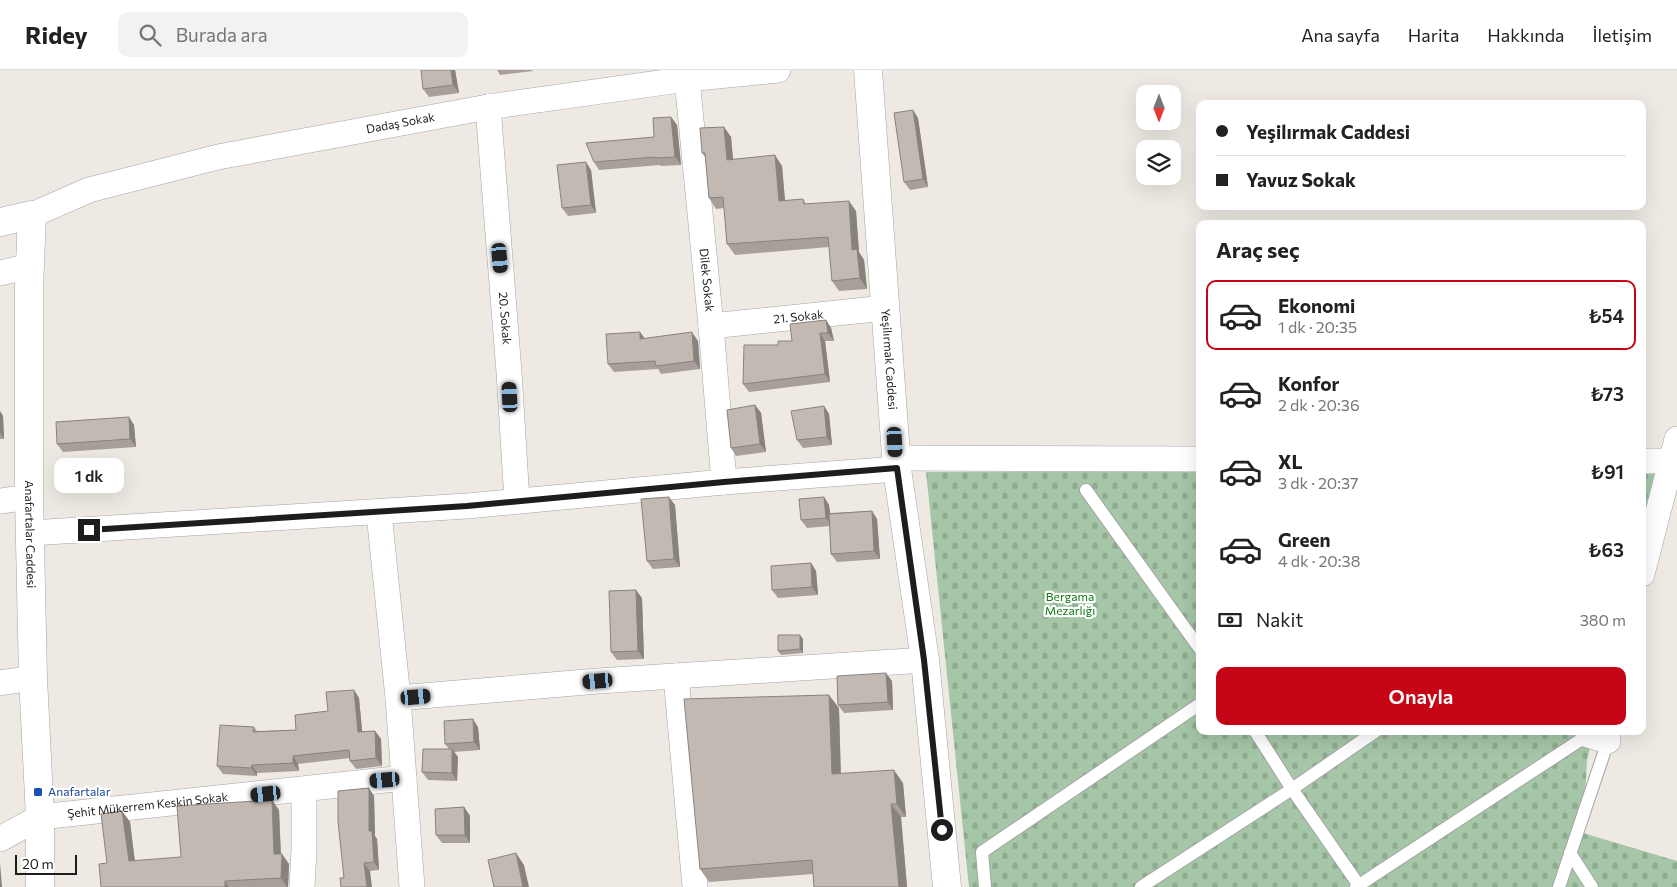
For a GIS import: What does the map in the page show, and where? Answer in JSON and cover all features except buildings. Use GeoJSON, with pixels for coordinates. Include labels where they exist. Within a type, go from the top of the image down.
{"type":"FeatureCollection","features":[{"type":"Feature","properties":{"kind":"street","name":"Dadaş Sokak"},"geometry":{"type":"LineString","coordinates":[[32,215],[89,190],[218,157],[488,107],[687,79],[778,70]]}},
{"type":"Feature","properties":{"kind":"street","name":"Yeşilırmak Caddesi"},"geometry":{"type":"LineString","coordinates":[[868,70],[897,463],[924,660],[947,887]]}},
{"type":"Feature","properties":{"kind":"street","name":"Dilek Sokak"},"geometry":{"type":"LineString","coordinates":[[687,79],[724,482]]}},
{"type":"Feature","properties":{"kind":"street","name":"20. Sokak"},"geometry":{"type":"LineString","coordinates":[[488,107],[518,501]]}},
{"type":"Feature","properties":{"kind":"street"},"geometry":{"type":"LineString","coordinates":[[0,222],[32,215]]}},
{"type":"Feature","properties":{"kind":"street","name":"Anafartalar Caddesi"},"geometry":{"type":"LineString","coordinates":[[32,215],[29,497],[33,678],[40,817],[40,887]]}},
{"type":"Feature","properties":{"kind":"street"},"geometry":{"type":"LineString","coordinates":[[0,273],[30,266]]}},
{"type":"Feature","properties":{"kind":"street","name":"21. Sokak"},"geometry":{"type":"LineString","coordinates":[[711,326],[885,308]]}},
{"type":"Feature","properties":{"kind":"street"},"geometry":{"type":"LineString","coordinates":[[1646,460],[1674,450]]}},
{"type":"Feature","properties":{"kind":"street"},"geometry":{"type":"LineString","coordinates":[[1646,558],[1674,450]]}},
{"type":"Feature","properties":{"kind":"street"},"geometry":{"type":"LineString","coordinates":[[31,533],[379,513],[724,482],[897,463],[1196,459]]}},
{"type":"Feature","properties":{"kind":"street"},"geometry":{"type":"LineString","coordinates":[[0,500],[29,497]]}},
{"type":"Feature","properties":{"kind":"street"},"geometry":{"type":"LineString","coordinates":[[379,513],[398,698],[412,887]]}},
{"type":"Feature","properties":{"kind":"street"},"geometry":{"type":"LineString","coordinates":[[398,698],[598,681],[924,660]]}},
{"type":"Feature","properties":{"kind":"street"},"geometry":{"type":"LineString","coordinates":[[676,676],[695,887]]}},
{"type":"Feature","properties":{"kind":"street"},"geometry":{"type":"LineString","coordinates":[[0,682],[33,678]]}},
{"type":"Feature","properties":{"kind":"street","name":"Şehit Mükerrem Keskin Sokak"},"geometry":{"type":"LineString","coordinates":[[40,817],[404,778]]}},
{"type":"Feature","properties":{"kind":"street"},"geometry":{"type":"LineString","coordinates":[[302,887],[304,790]]}},
{"type":"Feature","properties":{"kind":"street"},"geometry":{"type":"LineString","coordinates":[[0,839],[40,817]]}},
{"type":"Feature","properties":{"kind":"lane"},"geometry":{"type":"LineString","coordinates":[[1086,490],[1196,643]]}},
{"type":"Feature","properties":{"kind":"lane"},"geometry":{"type":"LineString","coordinates":[[984,887],[982,852],[1196,707]]}},
{"type":"Feature","properties":{"kind":"lane"},"geometry":{"type":"LineString","coordinates":[[1258,735],[1358,886],[1595,736]]}},
{"type":"Feature","properties":{"kind":"lane"},"geometry":{"type":"LineString","coordinates":[[1141,887],[1292,789],[1370,735]]}},
{"type":"Feature","properties":{"kind":"lane"},"geometry":{"type":"LineString","coordinates":[[1559,887],[1570,853],[1595,736]]}},
{"type":"Feature","properties":{"kind":"lane"},"geometry":{"type":"LineString","coordinates":[[1570,853],[1592,887]]}},
{"type":"Feature","properties":{"kind":"green space"},"geometry":{"type":"Polygon","coordinates":[[[1646,470],[1660,470],[1646,528],[1646,470]]]}},
{"type":"Feature","properties":{"kind":"green space","name":"Bergama Mezarlığı"},"geometry":{"type":"Polygon","coordinates":[[[1196,471],[1196,735],[1593,735],[1587,760],[1583,833],[1677,861],[1677,887],[969,887],[926,472],[1196,471]]]}},
{"type":"Feature","properties":{"kind":"place","name":"Anafartalar"},"geometry":{"type":"Point","coordinates":[38,792]}},
{"type":"Feature","properties":{"kind":"route"},"geometry":{"type":"LineString","coordinates":[[89,530],[379,513],[897,468],[924,660],[942,830]]}}]}
